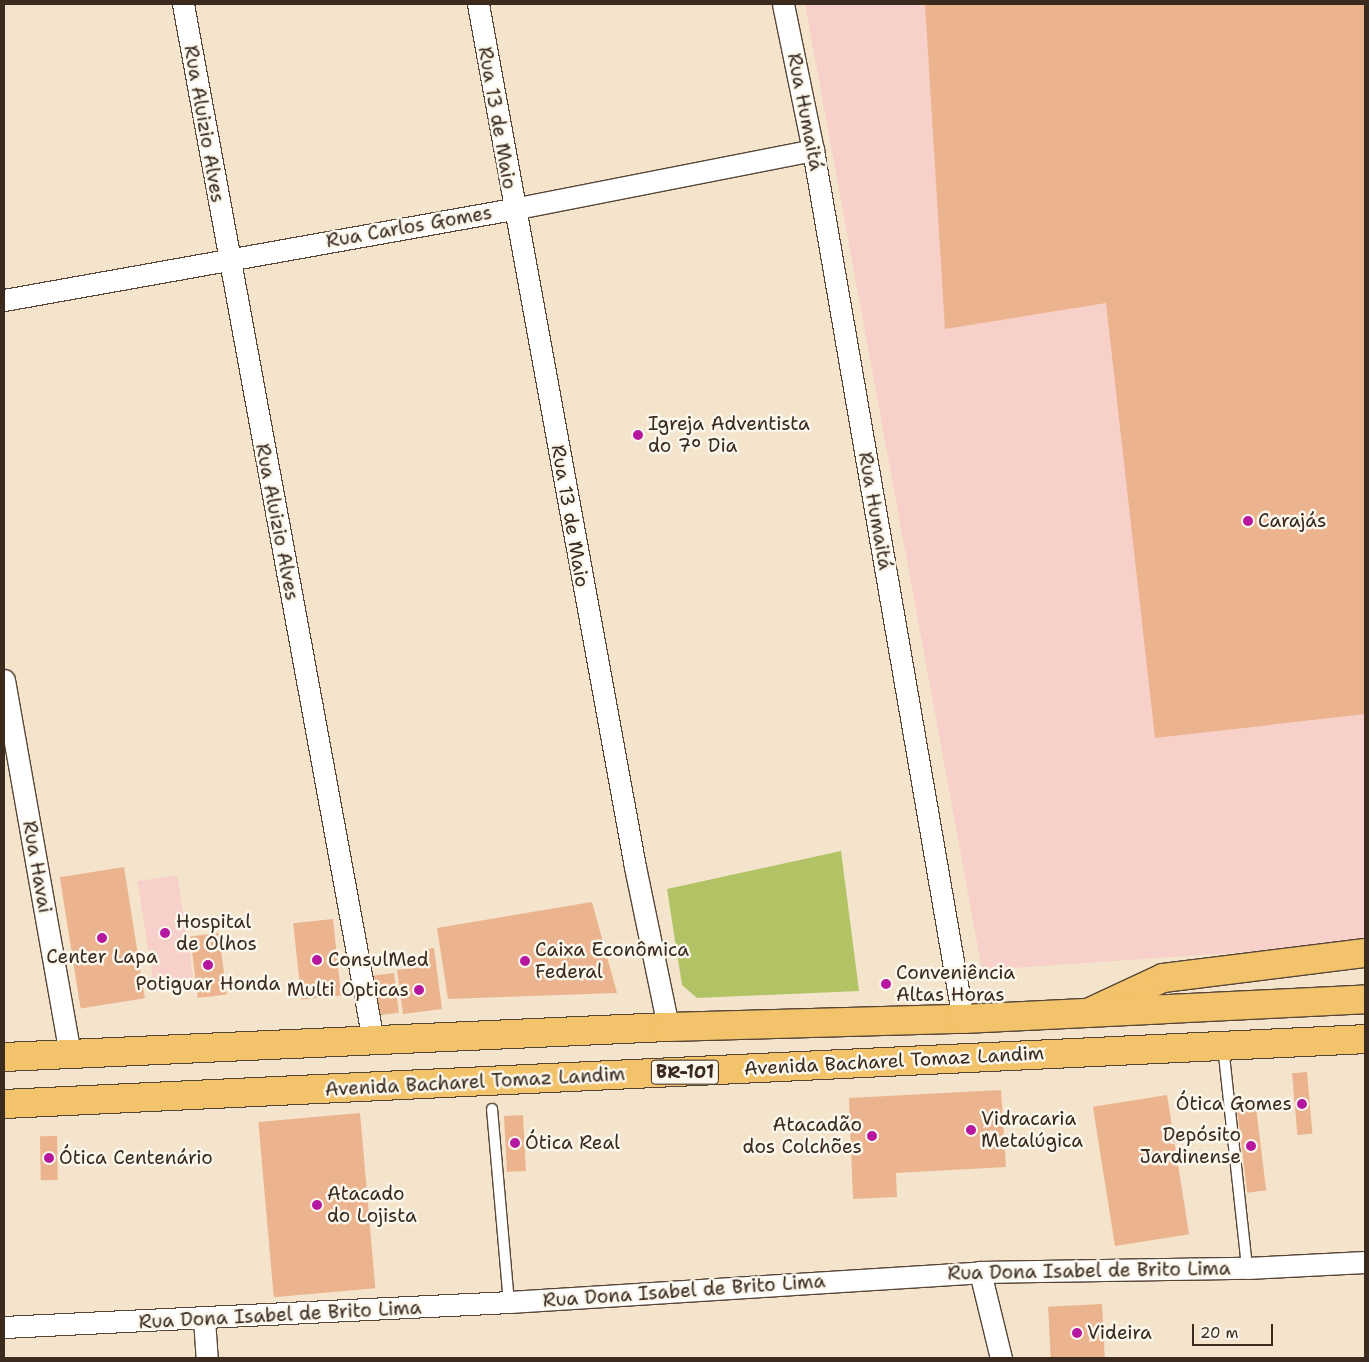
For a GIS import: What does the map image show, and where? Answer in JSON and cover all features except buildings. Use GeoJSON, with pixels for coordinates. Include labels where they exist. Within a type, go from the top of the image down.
{"type":"FeatureCollection","features":[{"type":"Feature","properties":{"kind":"main road","name":"Avenida Bacharel Tomaz Landim"},"geometry":{"type":"LineString","coordinates":[[1086,1014],[1163,978],[1365,953]]}},
{"type":"Feature","properties":{"kind":"main road","name":"Avenida Bacharel Tomaz Landim"},"geometry":{"type":"LineString","coordinates":[[4,1055],[70,1054],[668,1028],[963,1019],[1365,1000]]}},
{"type":"Feature","properties":{"kind":"main road","name":"Avenida Bacharel Tomaz Landim"},"geometry":{"type":"LineString","coordinates":[[4,1104],[1365,1039]]}},
{"type":"Feature","properties":{"kind":"street","name":"Rua Aluizio Alves"},"geometry":{"type":"LineString","coordinates":[[182,4],[373,1040]]}},
{"type":"Feature","properties":{"kind":"street","name":"Rua 13 de Maio"},"geometry":{"type":"LineString","coordinates":[[478,4],[513,209],[635,867],[668,1028]]}},
{"type":"Feature","properties":{"kind":"street","name":"Rua Humaitá"},"geometry":{"type":"LineString","coordinates":[[783,4],[813,150],[963,1019]]}},
{"type":"Feature","properties":{"kind":"street","name":"Rua Carlos Gomes"},"geometry":{"type":"LineString","coordinates":[[4,300],[513,209],[813,150]]}},
{"type":"Feature","properties":{"kind":"street","name":"Rua Havai"},"geometry":{"type":"LineString","coordinates":[[4,680],[70,1054]]}},
{"type":"Feature","properties":{"kind":"street","name":"Rua Dona Isabel de Brito Lima"},"geometry":{"type":"LineString","coordinates":[[4,1327],[204,1320],[980,1272],[1247,1268],[1365,1262]]}},
{"type":"Feature","properties":{"kind":"street"},"geometry":{"type":"LineString","coordinates":[[980,1272],[1001,1358]]}},
{"type":"Feature","properties":{"kind":"street"},"geometry":{"type":"LineString","coordinates":[[204,1320],[207,1358]]}},
{"type":"Feature","properties":{"kind":"lane"},"geometry":{"type":"LineString","coordinates":[[1223,1045],[1247,1268]]}},
{"type":"Feature","properties":{"kind":"lane"},"geometry":{"type":"LineString","coordinates":[[492,1109],[509,1302]]}},
{"type":"Feature","properties":{"kind":"shaded area"},"geometry":{"type":"Polygon","coordinates":[[[805,4],[1365,4],[1365,944],[982,970],[805,4]]]}},
{"type":"Feature","properties":{"kind":"shaded area","name":"Hospital de Olhos"},"geometry":{"type":"Polygon","coordinates":[[[177,875],[195,986],[155,992],[137,881],[177,875]]]}},
{"type":"Feature","properties":{"kind":"green space"},"geometry":{"type":"Polygon","coordinates":[[[841,851],[859,991],[697,998],[682,985],[667,889],[841,851]]]}},
{"type":"Feature","properties":{"kind":"place","name":"Igreja Adventista do 7º Dia"},"geometry":{"type":"Point","coordinates":[638,435]}},
{"type":"Feature","properties":{"kind":"place","name":"Carajás"},"geometry":{"type":"Point","coordinates":[1248,521]}},
{"type":"Feature","properties":{"kind":"place","name":"Hospital de Olhos"},"geometry":{"type":"Point","coordinates":[165,933]}},
{"type":"Feature","properties":{"kind":"place","name":"Center Lapa"},"geometry":{"type":"Point","coordinates":[102,938]}},
{"type":"Feature","properties":{"kind":"place","name":"ConsulMed"},"geometry":{"type":"Point","coordinates":[317,960]}},
{"type":"Feature","properties":{"kind":"place","name":"Caixa Econômica Federal"},"geometry":{"type":"Point","coordinates":[525,961]}},
{"type":"Feature","properties":{"kind":"place","name":"Potiguar Honda"},"geometry":{"type":"Point","coordinates":[208,965]}},
{"type":"Feature","properties":{"kind":"place","name":"Conveniência Altas Horas"},"geometry":{"type":"Point","coordinates":[886,984]}},
{"type":"Feature","properties":{"kind":"place","name":"Multi Opticas"},"geometry":{"type":"Point","coordinates":[419,990]}},
{"type":"Feature","properties":{"kind":"place","name":"Ótica Gomes"},"geometry":{"type":"Point","coordinates":[1302,1104]}},
{"type":"Feature","properties":{"kind":"place","name":"Vidracaria Metalúgica"},"geometry":{"type":"Point","coordinates":[971,1130]}},
{"type":"Feature","properties":{"kind":"place","name":"Atacadão dos Colchões"},"geometry":{"type":"Point","coordinates":[872,1136]}},
{"type":"Feature","properties":{"kind":"place","name":"Ótica Real"},"geometry":{"type":"Point","coordinates":[515,1143]}},
{"type":"Feature","properties":{"kind":"place","name":"Depósito Jardinense"},"geometry":{"type":"Point","coordinates":[1251,1146]}},
{"type":"Feature","properties":{"kind":"place","name":"Ótica Centenário"},"geometry":{"type":"Point","coordinates":[49,1158]}},
{"type":"Feature","properties":{"kind":"place","name":"Atacado do Lojista"},"geometry":{"type":"Point","coordinates":[317,1205]}},
{"type":"Feature","properties":{"kind":"place","name":"Videira"},"geometry":{"type":"Point","coordinates":[1077,1333]}}]}
